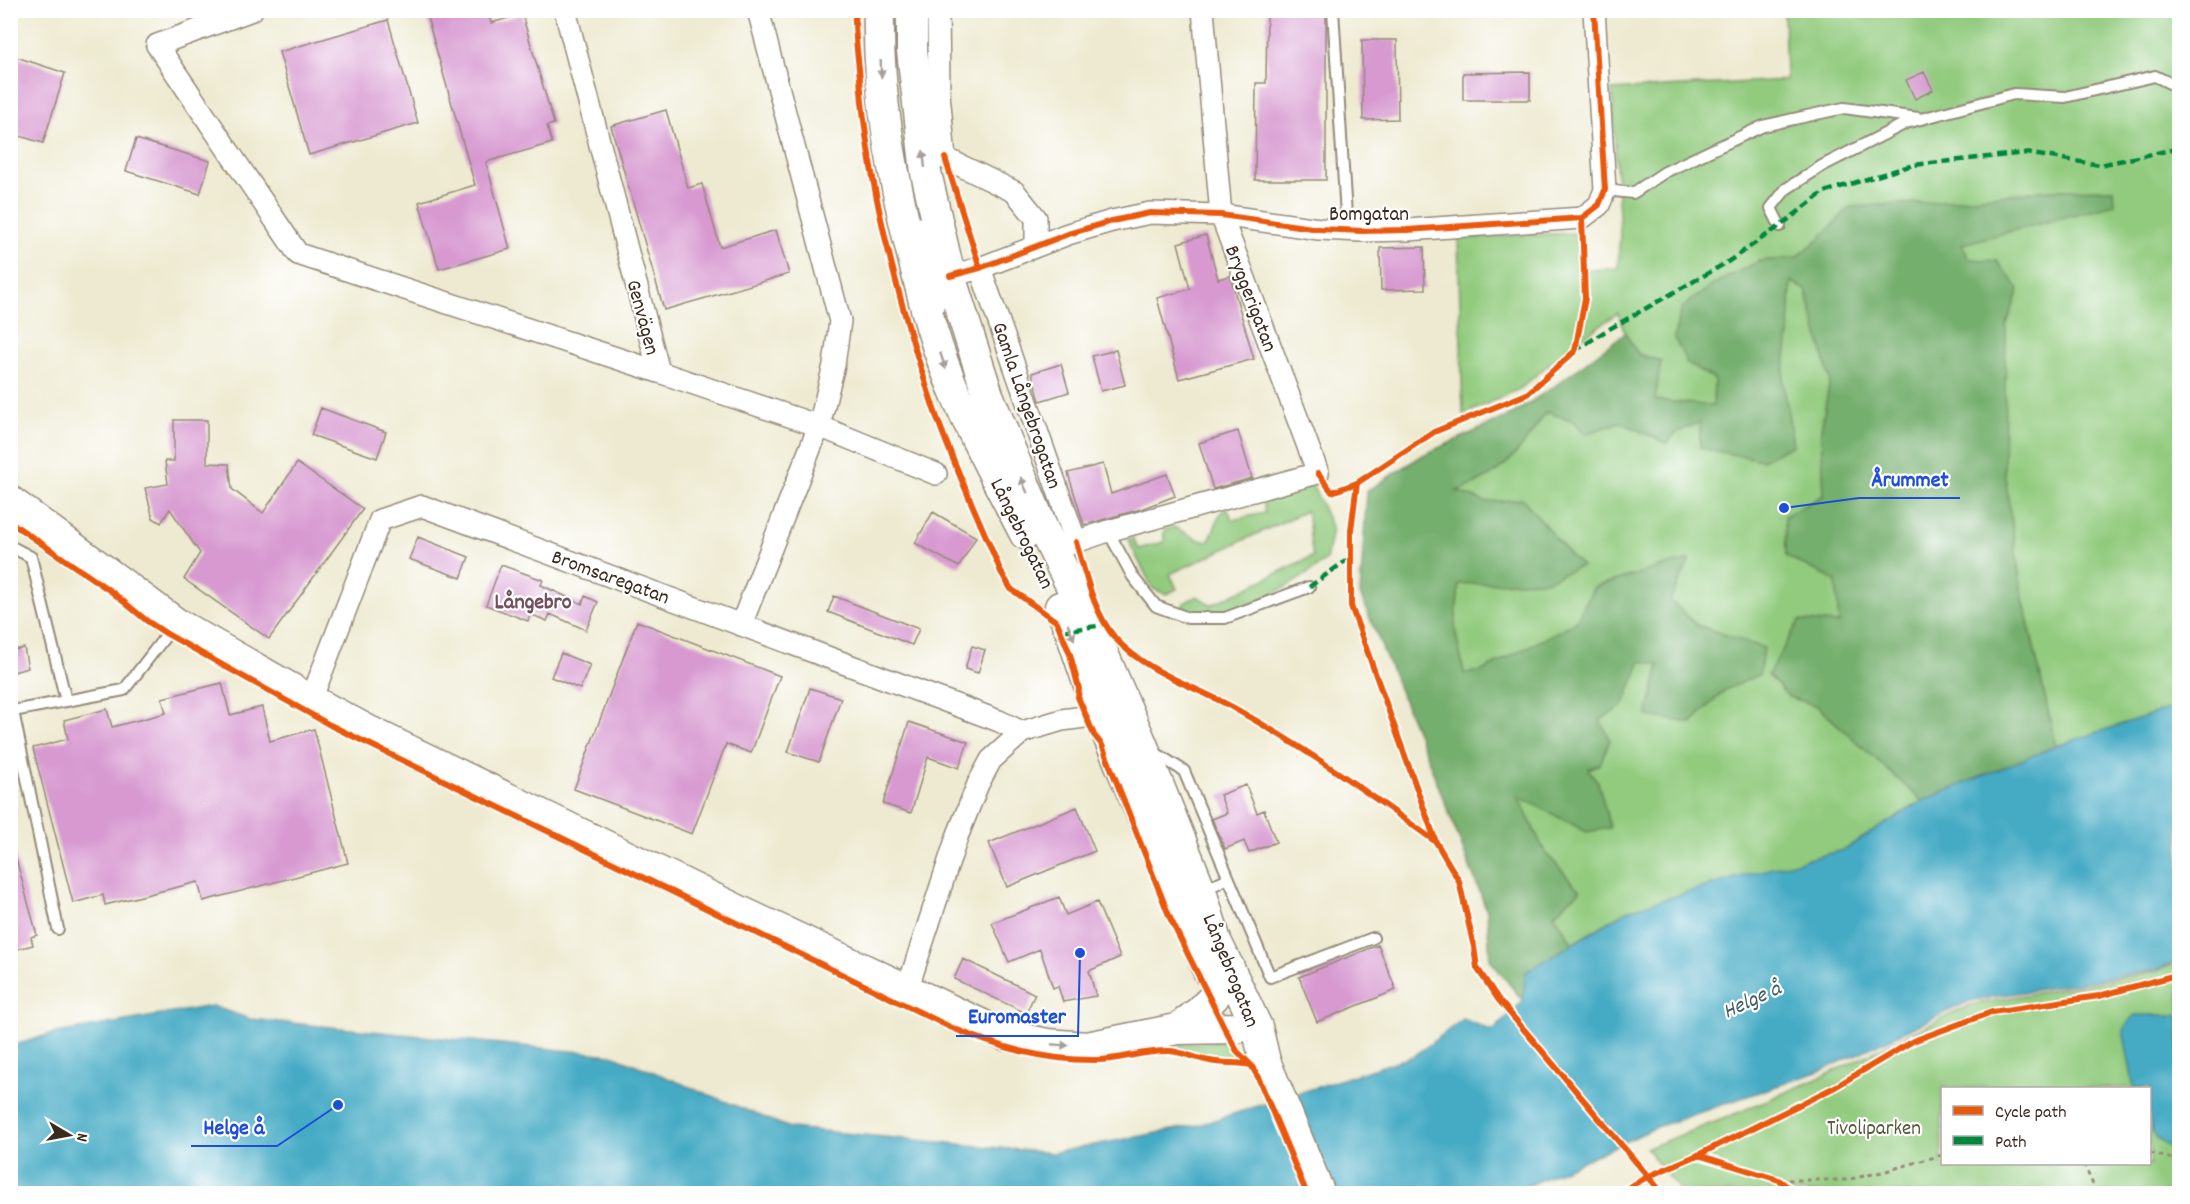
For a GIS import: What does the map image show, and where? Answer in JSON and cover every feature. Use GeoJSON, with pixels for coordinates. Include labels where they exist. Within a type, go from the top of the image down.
{"type":"FeatureCollection","features":[{"type":"Feature","properties":{"kind":"main road","name":"Långebrogatan"},"geometry":{"type":"LineString","coordinates":[[879,10],[881,77],[887,140],[897,196],[931,325],[945,368],[965,414],[1071,630],[1100,715],[1203,961],[1221,966],[1257,1027],[1268,1068],[1320,1194]]}},
{"type":"Feature","properties":{"kind":"main road","name":"Långebrogatan"},"geometry":{"type":"LineString","coordinates":[[918,13],[912,51],[926,173],[950,276],[988,395],[1015,463],[1064,546],[1092,628],[1201,891],[1237,1028],[1268,1068]]}},
{"type":"Feature","properties":{"kind":"main road"},"geometry":{"type":"LineString","coordinates":[[10,501],[176,623],[311,700],[367,730],[626,856],[1004,1035],[1047,1044],[1087,1047],[1177,1029],[1237,1028]]}},
{"type":"Feature","properties":{"kind":"main road"},"geometry":{"type":"LineString","coordinates":[[1177,1029],[1214,997],[1221,966]]}},
{"type":"Feature","properties":{"kind":"street"},"geometry":{"type":"LineString","coordinates":[[252,10],[157,45],[298,254],[659,372]]}},
{"type":"Feature","properties":{"kind":"street","name":"Genvägen"},"geometry":{"type":"LineString","coordinates":[[565,10],[659,372],[819,426],[936,474]]}},
{"type":"Feature","properties":{"kind":"street"},"geometry":{"type":"LineString","coordinates":[[741,625],[819,426],[834,365],[840,321],[758,10]]}},
{"type":"Feature","properties":{"kind":"street","name":"Bryggerigatan"},"geometry":{"type":"LineString","coordinates":[[1203,10],[1221,215],[1318,472]]}},
{"type":"Feature","properties":{"kind":"street"},"geometry":{"type":"LineString","coordinates":[[1594,10],[1605,190]]}},
{"type":"Feature","properties":{"kind":"street"},"geometry":{"type":"LineString","coordinates":[[918,13],[939,93],[945,158],[1015,192],[1036,218],[1036,246]]}},
{"type":"Feature","properties":{"kind":"street"},"geometry":{"type":"LineString","coordinates":[[887,140],[911,198],[933,267],[939,274],[950,276]]}},
{"type":"Feature","properties":{"kind":"street","name":"Bomgatan"},"geometry":{"type":"LineString","coordinates":[[950,276],[980,268],[1036,246],[1112,221],[1150,213],[1221,215],[1347,231],[1407,230],[1582,218],[1599,205],[1605,190]]}},
{"type":"Feature","properties":{"kind":"street","name":"Gamla Långebrogatan"},"geometry":{"type":"LineString","coordinates":[[980,268],[1064,546]]}},
{"type":"Feature","properties":{"kind":"street"},"geometry":{"type":"LineString","coordinates":[[931,325],[936,293],[950,276]]}},
{"type":"Feature","properties":{"kind":"street","name":"Långebrogatan"},"geometry":{"type":"LineString","coordinates":[[1064,546],[1108,531],[1318,472]]}},
{"type":"Feature","properties":{"kind":"street","name":"Bromsaregatan"},"geometry":{"type":"LineString","coordinates":[[311,700],[380,520],[422,506],[999,721],[1022,732]]}},
{"type":"Feature","properties":{"kind":"street"},"geometry":{"type":"LineString","coordinates":[[907,990],[957,837],[978,784],[991,760],[1022,732],[1062,720],[1100,715],[1114,721],[1122,732],[1221,966]]}},
{"type":"Feature","properties":{"kind":"lane"},"geometry":{"type":"LineString","coordinates":[[1333,10],[1347,231]]}},
{"type":"Feature","properties":{"kind":"lane"},"geometry":{"type":"LineString","coordinates":[[1780,226],[1771,208],[1786,189],[1822,166],[1906,123],[2014,94],[2065,97],[2155,76],[2180,88]]}},
{"type":"Feature","properties":{"kind":"lane"},"geometry":{"type":"LineString","coordinates":[[1605,190],[1633,193],[1665,172],[1763,126],[1816,114],[1844,108],[1922,119]]}},
{"type":"Feature","properties":{"kind":"lane"},"geometry":{"type":"LineString","coordinates":[[1108,531],[1134,577],[1156,606],[1188,618],[1225,618],[1309,587]]}},
{"type":"Feature","properties":{"kind":"lane"},"geometry":{"type":"LineString","coordinates":[[10,546],[31,557],[66,701]]}},
{"type":"Feature","properties":{"kind":"lane"},"geometry":{"type":"LineString","coordinates":[[58,929],[13,711],[124,690],[176,623]]}},
{"type":"Feature","properties":{"kind":"lane"},"geometry":{"type":"LineString","coordinates":[[1142,744],[1184,771],[1270,977],[1373,938]]}},
{"type":"Feature","properties":{"kind":"lane"},"geometry":{"type":"LineString","coordinates":[[1201,891],[1228,878]]}},
{"type":"Feature","properties":{"kind":"path"},"geometry":{"type":"LineString","coordinates":[[1698,1155],[1835,1087],[1913,1041],[1992,1012],[2100,996],[2180,974]]}},
{"type":"Feature","properties":{"kind":"path"},"geometry":{"type":"LineString","coordinates":[[2151,1153],[2180,1161]]}},
{"type":"Feature","properties":{"kind":"path"},"geometry":{"type":"LineString","coordinates":[[1779,1180],[1846,1180],[1941,1155]]}},
{"type":"Feature","properties":{"kind":"path"},"geometry":{"type":"LineString","coordinates":[[2084,1165],[2097,1194]]}},
{"type":"Feature","properties":{"kind":"green space"},"geometry":{"type":"Polygon","coordinates":[[[1784,11],[2179,11],[2179,788],[1523,970],[1405,468],[1651,359],[1638,354],[1625,333],[1618,313],[1569,347],[1521,388],[1463,415],[1458,238],[1575,233],[1577,271],[1618,268],[1620,233],[1612,90],[1786,80],[1784,11]],[[1953,200],[1934,202],[1821,237],[1796,258],[1759,261],[1806,290],[1953,200]]]}},
{"type":"Feature","properties":{"kind":"green space"},"geometry":{"type":"Polygon","coordinates":[[[2114,189],[2115,204],[1962,244],[1969,259],[1997,261],[2019,289],[2006,327],[2004,469],[2022,594],[2056,746],[1922,801],[1817,706],[1789,697],[1768,675],[1799,621],[1839,623],[1836,581],[1786,556],[1785,516],[1824,495],[1821,430],[1830,380],[1806,290],[1791,281],[1789,336],[1783,378],[1793,445],[1762,460],[1700,448],[1700,422],[1676,433],[1667,443],[1620,422],[1585,434],[1574,421],[1546,412],[1519,451],[1499,470],[1457,491],[1486,502],[1523,499],[1569,554],[1582,566],[1545,581],[1459,584],[1455,629],[1464,673],[1480,672],[1576,622],[1594,587],[1690,560],[1670,600],[1697,625],[1764,648],[1759,675],[1725,690],[1691,723],[1647,716],[1659,665],[1641,661],[1623,706],[1600,720],[1610,740],[1600,764],[1588,769],[1598,782],[1610,828],[1587,832],[1518,796],[1545,852],[1580,891],[1554,914],[1573,944],[1526,972],[1523,1001],[1490,960],[1487,911],[1360,594],[1367,491],[1423,455],[1511,415],[1552,388],[1625,333],[1638,354],[1661,361],[1655,400],[1713,406],[1714,379],[1687,363],[1674,337],[1682,308],[1711,286],[1759,261],[1796,258],[1821,237],[1850,207],[1934,202],[2051,190],[2114,189]]]}},
{"type":"Feature","properties":{"kind":"green space"},"geometry":{"type":"Polygon","coordinates":[[[1312,484],[1332,529],[1326,560],[1267,597],[1232,610],[1199,613],[1182,607],[1184,603],[1197,596],[1211,605],[1313,556],[1306,511],[1170,574],[1177,589],[1166,594],[1153,589],[1128,540],[1133,538],[1139,549],[1164,542],[1164,530],[1174,527],[1199,540],[1209,541],[1221,512],[1228,509],[1232,520],[1265,513],[1263,500],[1312,484]]]}},
{"type":"Feature","properties":{"kind":"green space","name":"Tivoliparken"},"geometry":{"type":"Polygon","coordinates":[[[2179,962],[2179,1193],[1682,1193],[1646,1148],[1723,1119],[1826,1075],[1970,1005],[2158,971],[2179,962]]]}},
{"type":"Feature","properties":{"kind":"green space"},"geometry":{"type":"Polygon","coordinates":[[[1225,1041],[1234,1055],[1228,1058],[1207,1057],[1180,1050],[1180,1044],[1225,1041]]]}},
{"type":"Feature","properties":{"kind":"water"},"geometry":{"type":"Polygon","coordinates":[[[2179,705],[2179,959],[2160,969],[1970,1001],[1823,1070],[1657,1127],[1512,1193],[11,1194],[11,1046],[51,1034],[212,1006],[250,1019],[612,1055],[790,1128],[1052,1153],[1199,1125],[1414,1056],[1463,1019],[1493,1031],[1523,1001],[1526,972],[1628,910],[1749,874],[1843,850],[1922,801],[2056,746],[2179,705]]]}},
{"type":"Feature","properties":{"kind":"water"},"geometry":{"type":"Polygon","coordinates":[[[2135,1015],[2179,1015],[2179,1152],[2159,1140],[2151,1128],[2151,1087],[2134,1087],[2123,1030],[2135,1015]]]}},
{"type":"Feature","properties":{"kind":"building"},"geometry":{"type":"Polygon","coordinates":[[[425,10],[487,10],[491,23],[522,14],[554,124],[547,126],[552,143],[486,162],[510,249],[439,269],[419,202],[475,185],[425,10]]]}},
{"type":"Feature","properties":{"kind":"building"},"geometry":{"type":"Polygon","coordinates":[[[1267,10],[1326,10],[1326,180],[1255,180],[1256,83],[1266,83],[1267,10]]]}},
{"type":"Feature","properties":{"kind":"building"},"geometry":{"type":"Polygon","coordinates":[[[388,20],[418,123],[309,155],[279,52],[388,20]]]}},
{"type":"Feature","properties":{"kind":"building"},"geometry":{"type":"Polygon","coordinates":[[[1362,40],[1397,40],[1398,119],[1363,120],[1362,40]]]}},
{"type":"Feature","properties":{"kind":"building"},"geometry":{"type":"Polygon","coordinates":[[[10,55],[65,73],[43,143],[10,133],[10,55]]]}},
{"type":"Feature","properties":{"kind":"building"},"geometry":{"type":"Polygon","coordinates":[[[1530,72],[1530,100],[1463,100],[1463,73],[1530,72]]]}},
{"type":"Feature","properties":{"kind":"building"},"geometry":{"type":"Polygon","coordinates":[[[1924,72],[1933,90],[1915,99],[1906,80],[1924,72]]]}},
{"type":"Feature","properties":{"kind":"building"},"geometry":{"type":"Polygon","coordinates":[[[666,110],[688,188],[702,184],[720,247],[776,230],[789,274],[664,310],[611,126],[666,110]]]}},
{"type":"Feature","properties":{"kind":"building"},"geometry":{"type":"Polygon","coordinates":[[[136,139],[210,161],[200,194],[126,171],[136,139]]]}},
{"type":"Feature","properties":{"kind":"building"},"geometry":{"type":"Polygon","coordinates":[[[1206,235],[1218,279],[1230,276],[1254,359],[1179,379],[1157,298],[1190,289],[1178,243],[1206,235]]]}},
{"type":"Feature","properties":{"kind":"building"},"geometry":{"type":"Polygon","coordinates":[[[1424,247],[1425,289],[1381,290],[1380,248],[1424,247]]]}},
{"type":"Feature","properties":{"kind":"building"},"geometry":{"type":"Polygon","coordinates":[[[1116,350],[1125,385],[1101,391],[1092,356],[1116,350]]]}},
{"type":"Feature","properties":{"kind":"building"},"geometry":{"type":"Polygon","coordinates":[[[1061,364],[1069,392],[1040,401],[1032,373],[1061,364]]]}},
{"type":"Feature","properties":{"kind":"building"},"geometry":{"type":"Polygon","coordinates":[[[321,408],[386,432],[377,458],[311,435],[321,408]]]}},
{"type":"Feature","properties":{"kind":"building"},"geometry":{"type":"Polygon","coordinates":[[[174,420],[207,420],[207,463],[229,464],[232,489],[263,513],[297,463],[363,509],[269,639],[184,579],[200,553],[170,509],[161,523],[153,518],[145,488],[168,484],[165,461],[174,461],[174,420]]]}},
{"type":"Feature","properties":{"kind":"building"},"geometry":{"type":"Polygon","coordinates":[[[1238,431],[1252,478],[1213,489],[1199,443],[1238,431]]]}},
{"type":"Feature","properties":{"kind":"building"},"geometry":{"type":"Polygon","coordinates":[[[1103,464],[1111,494],[1167,474],[1175,496],[1141,509],[1084,525],[1068,473],[1103,464]]]}},
{"type":"Feature","properties":{"kind":"building"},"geometry":{"type":"Polygon","coordinates":[[[933,512],[976,537],[959,567],[915,543],[933,512]]]}},
{"type":"Feature","properties":{"kind":"building"},"geometry":{"type":"Polygon","coordinates":[[[418,537],[469,557],[461,578],[409,559],[418,537]]]}},
{"type":"Feature","properties":{"kind":"building"},"geometry":{"type":"Polygon","coordinates":[[[501,565],[543,580],[541,585],[582,604],[585,596],[598,602],[586,630],[550,614],[547,621],[530,614],[528,621],[486,605],[501,565]]]}},
{"type":"Feature","properties":{"kind":"building"},"geometry":{"type":"Polygon","coordinates":[[[834,596],[919,629],[912,645],[828,612],[834,596]]]}},
{"type":"Feature","properties":{"kind":"building"},"geometry":{"type":"Polygon","coordinates":[[[637,621],[780,676],[751,753],[726,744],[692,834],[574,789],[637,621]]]}},
{"type":"Feature","properties":{"kind":"building"},"geometry":{"type":"Polygon","coordinates":[[[972,646],[985,650],[978,673],[965,669],[972,646]]]}},
{"type":"Feature","properties":{"kind":"building"},"geometry":{"type":"Polygon","coordinates":[[[24,648],[28,668],[10,673],[10,651],[24,648]]]}},
{"type":"Feature","properties":{"kind":"building"},"geometry":{"type":"Polygon","coordinates":[[[561,653],[590,665],[580,689],[551,677],[561,653]]]}},
{"type":"Feature","properties":{"kind":"building"},"geometry":{"type":"Polygon","coordinates":[[[222,683],[230,715],[262,707],[270,741],[314,729],[348,863],[203,901],[198,882],[105,905],[103,895],[73,903],[33,748],[68,739],[64,720],[107,709],[112,727],[166,713],[162,698],[222,683]]]}},
{"type":"Feature","properties":{"kind":"building"},"geometry":{"type":"Polygon","coordinates":[[[810,688],[841,698],[819,762],[788,752],[810,688]]]}},
{"type":"Feature","properties":{"kind":"building"},"geometry":{"type":"Polygon","coordinates":[[[909,722],[968,742],[959,768],[928,757],[911,813],[883,804],[909,722]]]}},
{"type":"Feature","properties":{"kind":"building"},"geometry":{"type":"Polygon","coordinates":[[[1246,785],[1257,813],[1264,810],[1276,842],[1249,853],[1244,841],[1225,849],[1212,819],[1227,813],[1220,795],[1246,785]]]}},
{"type":"Feature","properties":{"kind":"building"},"geometry":{"type":"Polygon","coordinates":[[[1077,807],[1095,851],[1007,887],[989,843],[1077,807]]]}},
{"type":"Feature","properties":{"kind":"building"},"geometry":{"type":"Polygon","coordinates":[[[10,855],[15,855],[37,935],[31,937],[33,945],[10,951],[10,855]]]}},
{"type":"Feature","properties":{"kind":"building"},"geometry":{"type":"Polygon","coordinates":[[[1059,897],[1066,915],[1097,902],[1120,957],[1089,971],[1096,996],[1063,1002],[1058,986],[1053,988],[1040,949],[1009,962],[992,923],[1059,897]]]}},
{"type":"Feature","properties":{"kind":"building"},"geometry":{"type":"Polygon","coordinates":[[[1378,945],[1396,990],[1317,1022],[1299,977],[1378,945]]]}},
{"type":"Feature","properties":{"kind":"building"},"geometry":{"type":"Polygon","coordinates":[[[963,959],[1035,994],[1026,1013],[954,979],[963,959]]]}},
{"type":"Feature","properties":{"kind":"marked path"},"geometry":{"type":"LineString","coordinates":[[1575,351],[1604,332],[1726,263],[1824,192],[1913,165],[2026,153],[2100,165],[2180,148]]}},
{"type":"Feature","properties":{"kind":"marked path"},"geometry":{"type":"LineString","coordinates":[[1309,587],[1351,557]]}},
{"type":"Feature","properties":{"kind":"marked path"},"geometry":{"type":"LineString","coordinates":[[1061,631],[1105,625]]}},
{"type":"Feature","properties":{"kind":"cycle path"},"geometry":{"type":"LineString","coordinates":[[855,10],[864,121],[878,205],[898,289],[942,432],[1001,572],[1011,589],[1057,622],[1070,654],[1079,689],[1078,697],[1094,735],[1102,745],[1170,918],[1237,1051],[1251,1065],[1258,1077],[1307,1194]]}},
{"type":"Feature","properties":{"kind":"cycle path"},"geometry":{"type":"LineString","coordinates":[[950,276],[980,268],[1068,234],[1150,213],[1221,215],[1319,229],[1362,231],[1582,218],[1599,205],[1605,190],[1594,10]]}},
{"type":"Feature","properties":{"kind":"cycle path"},"geometry":{"type":"LineString","coordinates":[[945,158],[980,268]]}},
{"type":"Feature","properties":{"kind":"cycle path"},"geometry":{"type":"LineString","coordinates":[[1318,473],[1332,492],[1357,483],[1434,432],[1527,394],[1575,351],[1585,298],[1582,218]]}},
{"type":"Feature","properties":{"kind":"cycle path"},"geometry":{"type":"LineString","coordinates":[[1357,483],[1351,530],[1351,606],[1436,842],[1459,881],[1477,968],[1498,999],[1663,1194]]}},
{"type":"Feature","properties":{"kind":"cycle path"},"geometry":{"type":"LineString","coordinates":[[10,522],[112,592],[147,621],[167,634],[330,725],[950,1027],[985,1041],[1059,1058],[1106,1060],[1170,1051],[1215,1062],[1251,1065]]}},
{"type":"Feature","properties":{"kind":"cycle path"},"geometry":{"type":"LineString","coordinates":[[1076,542],[1101,616],[1115,638],[1127,650],[1155,669],[1217,699],[1285,738],[1436,842]]}},
{"type":"Feature","properties":{"kind":"cycle path"},"geometry":{"type":"LineString","coordinates":[[1617,1194],[1649,1176],[1698,1155],[1835,1087],[1913,1041],[1992,1012],[2099,996],[2180,974]]}},
{"type":"Feature","properties":{"kind":"cycle path"},"geometry":{"type":"LineString","coordinates":[[1698,1155],[1779,1180],[1797,1194]]}},
{"type":"Feature","properties":{"kind":"place","name":"Årummet"},"geometry":{"type":"Point","coordinates":[1784,508]}},
{"type":"Feature","properties":{"kind":"place","name":"Euromaster"},"geometry":{"type":"Point","coordinates":[1080,953]}},
{"type":"Feature","properties":{"kind":"place","name":"Helge å"},"geometry":{"type":"Point","coordinates":[338,1105]}},
{"type":"Feature","properties":{"kind":"district","name":"Långebro"},"geometry":{"type":"Point","coordinates":[533,600]}}]}
